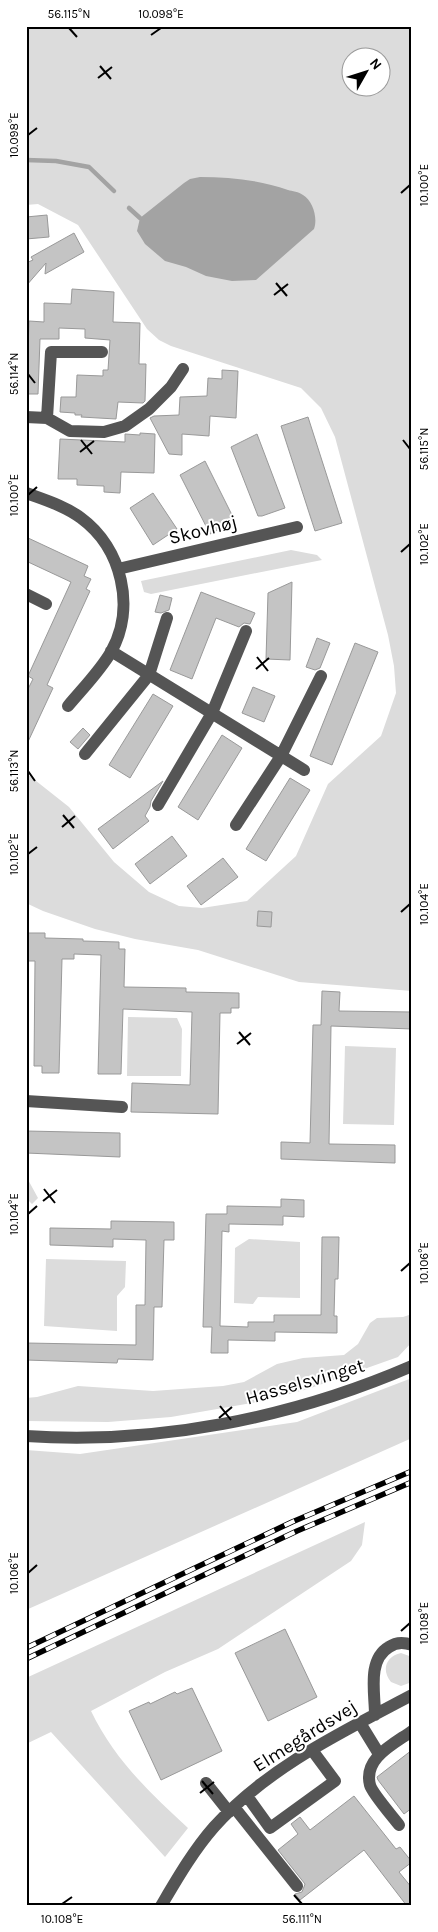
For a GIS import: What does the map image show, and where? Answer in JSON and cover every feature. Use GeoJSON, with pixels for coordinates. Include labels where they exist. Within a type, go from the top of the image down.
{"type":"FeatureCollection","features":[{"type":"Feature","properties":{"kind":"street"},"geometry":{"type":"LineString","coordinates":[[47,418],[51,352],[102,352]]}},
{"type":"Feature","properties":{"kind":"street"},"geometry":{"type":"LineString","coordinates":[[26,417],[47,418],[70,431],[104,432],[125,426],[150,409],[171,387],[183,368]]}},
{"type":"Feature","properties":{"kind":"street"},"geometry":{"type":"LineString","coordinates":[[26,493],[66,509],[82,519],[95,532],[108,548],[118,570],[124,598],[119,632],[111,651],[68,706]]}},
{"type":"Feature","properties":{"kind":"street","name":"Skovhøj"},"geometry":{"type":"LineString","coordinates":[[118,570],[297,527]]}},
{"type":"Feature","properties":{"kind":"street"},"geometry":{"type":"LineString","coordinates":[[26,594],[46,604]]}},
{"type":"Feature","properties":{"kind":"street"},"geometry":{"type":"LineString","coordinates":[[85,754],[149,675],[167,618]]}},
{"type":"Feature","properties":{"kind":"street"},"geometry":{"type":"LineString","coordinates":[[158,804],[212,713],[246,631]]}},
{"type":"Feature","properties":{"kind":"street"},"geometry":{"type":"LineString","coordinates":[[111,651],[304,770]]}},
{"type":"Feature","properties":{"kind":"street"},"geometry":{"type":"LineString","coordinates":[[236,825],[282,756],[321,676]]}},
{"type":"Feature","properties":{"kind":"street"},"geometry":{"type":"LineString","coordinates":[[26,1102],[122,1107]]}},
{"type":"Feature","properties":{"kind":"street","name":"Hasselsvinget"},"geometry":{"type":"LineString","coordinates":[[26,1436],[124,1436],[207,1426],[296,1407],[343,1393],[412,1366]]}},
{"type":"Feature","properties":{"kind":"street","name":"Elmegårdsvej"},"geometry":{"type":"LineString","coordinates":[[375,1715],[374,1669],[376,1660],[392,1644],[400,1642],[412,1645]]}},
{"type":"Feature","properties":{"kind":"street","name":"Elmegårdsvej"},"geometry":{"type":"LineString","coordinates":[[161,1906],[197,1849],[231,1809],[270,1778],[312,1750],[412,1695]]}},
{"type":"Feature","properties":{"kind":"street"},"geometry":{"type":"LineString","coordinates":[[360,1723],[379,1754]]}},
{"type":"Feature","properties":{"kind":"street"},"geometry":{"type":"LineString","coordinates":[[399,1826],[370,1785],[370,1766],[379,1754],[412,1731]]}},
{"type":"Feature","properties":{"kind":"street"},"geometry":{"type":"LineString","coordinates":[[247,1796],[270,1828],[335,1781],[312,1750]]}},
{"type":"Feature","properties":{"kind":"street"},"geometry":{"type":"LineString","coordinates":[[206,1783],[231,1809],[297,1886]]}},
{"type":"Feature","properties":{"kind":"shaded area"},"geometry":{"type":"Polygon","coordinates":[[[26,26],[412,26],[412,991],[299,982],[198,950],[135,939],[95,929],[26,903],[26,773],[69,807],[114,862],[149,892],[179,906],[202,908],[247,901],[296,856],[328,784],[381,736],[396,693],[394,666],[388,635],[335,437],[321,408],[301,388],[171,346],[159,340],[147,329],[78,225],[38,204],[26,205],[26,26]]]}},
{"type":"Feature","properties":{"kind":"shaded area"},"geometry":{"type":"Polygon","coordinates":[[[200,177],[256,181],[300,193],[310,201],[314,210],[314,229],[256,280],[232,281],[206,276],[186,267],[165,261],[145,244],[137,231],[140,218],[184,183],[190,179],[200,177]]]}},
{"type":"Feature","properties":{"kind":"shaded area"},"geometry":{"type":"Polygon","coordinates":[[[291,550],[317,555],[322,560],[151,594],[144,592],[141,581],[291,550]]]}},
{"type":"Feature","properties":{"kind":"shaded area"},"geometry":{"type":"Polygon","coordinates":[[[128,1017],[177,1018],[182,1029],[181,1076],[127,1076],[128,1017]]]}},
{"type":"Feature","properties":{"kind":"shaded area"},"geometry":{"type":"Polygon","coordinates":[[[345,1046],[396,1048],[394,1125],[343,1124],[345,1046]]]}},
{"type":"Feature","properties":{"kind":"shaded area"},"geometry":{"type":"Polygon","coordinates":[[[26,1176],[38,1198],[32,1204],[26,1198],[26,1176]]]}},
{"type":"Feature","properties":{"kind":"shaded area"},"geometry":{"type":"Polygon","coordinates":[[[249,1239],[300,1242],[300,1298],[258,1297],[253,1304],[234,1303],[235,1248],[249,1239]]]}},
{"type":"Feature","properties":{"kind":"shaded area"},"geometry":{"type":"Polygon","coordinates":[[[46,1259],[126,1261],[125,1287],[117,1296],[117,1331],[44,1326],[46,1259]]]}},
{"type":"Feature","properties":{"kind":"shaded area"},"geometry":{"type":"Polygon","coordinates":[[[412,1314],[412,1342],[398,1357],[308,1389],[258,1402],[171,1417],[108,1422],[26,1421],[26,1398],[78,1386],[153,1391],[223,1386],[244,1382],[277,1364],[303,1358],[344,1355],[358,1344],[370,1323],[377,1318],[403,1317],[412,1314]]]}},
{"type":"Feature","properties":{"kind":"shaded area"},"geometry":{"type":"Polygon","coordinates":[[[412,1378],[412,1438],[26,1610],[26,1450],[80,1454],[297,1422],[412,1378]]]}},
{"type":"Feature","properties":{"kind":"shaded area"},"geometry":{"type":"Polygon","coordinates":[[[365,1522],[362,1545],[351,1561],[218,1649],[165,1672],[91,1711],[110,1744],[122,1760],[146,1788],[188,1828],[165,1857],[51,1732],[26,1744],[26,1678],[365,1522]]]}},
{"type":"Feature","properties":{"kind":"shaded area"},"geometry":{"type":"Polygon","coordinates":[[[401,1653],[412,1657],[412,1682],[401,1686],[391,1682],[386,1673],[386,1668],[392,1657],[401,1653]]]}},
{"type":"Feature","properties":{"kind":"building"},"geometry":{"type":"Polygon","coordinates":[[[47,215],[49,237],[26,239],[26,217],[47,215]]]}},
{"type":"Feature","properties":{"kind":"building"},"geometry":{"type":"Polygon","coordinates":[[[74,233],[84,252],[45,274],[46,263],[26,286],[26,263],[33,260],[31,257],[74,233]]]}},
{"type":"Feature","properties":{"kind":"building"},"geometry":{"type":"Polygon","coordinates":[[[72,289],[114,292],[113,322],[140,323],[139,364],[146,364],[145,401],[143,403],[118,402],[116,419],[81,417],[82,415],[75,415],[75,413],[60,412],[61,397],[76,397],[77,375],[103,376],[103,370],[108,370],[110,340],[85,338],[85,329],[59,328],[59,339],[40,339],[38,394],[26,394],[26,351],[28,351],[29,321],[44,322],[44,303],[71,304],[72,289]]]}},
{"type":"Feature","properties":{"kind":"building"},"geometry":{"type":"Polygon","coordinates":[[[222,370],[238,371],[236,418],[210,416],[209,436],[182,434],[182,455],[169,454],[150,418],[154,416],[179,415],[180,397],[207,396],[208,378],[222,379],[222,370]]]}},
{"type":"Feature","properties":{"kind":"building"},"geometry":{"type":"Polygon","coordinates":[[[308,417],[342,523],[315,531],[281,426],[308,417]]]}},
{"type":"Feature","properties":{"kind":"building"},"geometry":{"type":"Polygon","coordinates":[[[140,433],[155,434],[154,473],[121,472],[120,493],[104,492],[104,486],[77,485],[77,479],[58,479],[60,439],[125,442],[125,434],[140,435],[140,433]]]}},
{"type":"Feature","properties":{"kind":"building"},"geometry":{"type":"Polygon","coordinates":[[[257,434],[285,508],[262,516],[258,516],[231,447],[257,434]]]}},
{"type":"Feature","properties":{"kind":"building"},"geometry":{"type":"Polygon","coordinates":[[[205,461],[235,521],[210,534],[180,475],[205,461]]]}},
{"type":"Feature","properties":{"kind":"building"},"geometry":{"type":"Polygon","coordinates":[[[153,493],[177,529],[153,545],[130,508],[153,493]]]}},
{"type":"Feature","properties":{"kind":"building"},"geometry":{"type":"Polygon","coordinates":[[[26,537],[88,566],[84,576],[91,579],[86,589],[90,591],[47,685],[53,688],[26,746],[26,693],[33,679],[28,676],[71,582],[26,561],[26,537]]]}},
{"type":"Feature","properties":{"kind":"building"},"geometry":{"type":"Polygon","coordinates":[[[292,582],[290,660],[266,659],[268,593],[292,582]]]}},
{"type":"Feature","properties":{"kind":"building"},"geometry":{"type":"Polygon","coordinates":[[[201,592],[255,613],[250,624],[244,623],[239,627],[216,618],[192,679],[170,670],[201,592]]]}},
{"type":"Feature","properties":{"kind":"building"},"geometry":{"type":"Polygon","coordinates":[[[160,595],[172,598],[169,610],[161,613],[155,612],[160,595]]]}},
{"type":"Feature","properties":{"kind":"building"},"geometry":{"type":"Polygon","coordinates":[[[317,638],[330,643],[320,668],[315,670],[306,667],[317,638]]]}},
{"type":"Feature","properties":{"kind":"building"},"geometry":{"type":"Polygon","coordinates":[[[355,643],[378,652],[332,765],[310,756],[355,643]]]}},
{"type":"Feature","properties":{"kind":"building"},"geometry":{"type":"Polygon","coordinates":[[[253,687],[275,696],[264,722],[242,713],[253,687]]]}},
{"type":"Feature","properties":{"kind":"building"},"geometry":{"type":"Polygon","coordinates":[[[153,694],[173,706],[130,778],[109,765],[153,694]]]}},
{"type":"Feature","properties":{"kind":"building"},"geometry":{"type":"Polygon","coordinates":[[[83,728],[90,735],[78,749],[70,742],[83,728]]]}},
{"type":"Feature","properties":{"kind":"building"},"geometry":{"type":"Polygon","coordinates":[[[222,735],[242,748],[198,820],[178,807],[222,735]]]}},
{"type":"Feature","properties":{"kind":"building"},"geometry":{"type":"Polygon","coordinates":[[[290,778],[310,790],[266,861],[246,849],[290,778]]]}},
{"type":"Feature","properties":{"kind":"building"},"geometry":{"type":"Polygon","coordinates":[[[163,781],[151,801],[145,816],[149,821],[113,849],[98,829],[163,781]]]}},
{"type":"Feature","properties":{"kind":"building"},"geometry":{"type":"Polygon","coordinates":[[[172,836],[187,856],[150,884],[135,864],[172,836]]]}},
{"type":"Feature","properties":{"kind":"building"},"geometry":{"type":"Polygon","coordinates":[[[223,858],[238,877],[201,905],[187,886],[223,858]]]}},
{"type":"Feature","properties":{"kind":"building"},"geometry":{"type":"Polygon","coordinates":[[[258,911],[272,912],[271,927],[257,926],[258,911]]]}},
{"type":"Feature","properties":{"kind":"building"},"geometry":{"type":"Polygon","coordinates":[[[26,933],[45,933],[45,938],[119,942],[119,949],[125,949],[124,987],[186,988],[186,992],[239,993],[239,1008],[231,1008],[231,1013],[220,1013],[218,1114],[131,1112],[132,1083],[190,1085],[192,1012],[123,1009],[121,1074],[98,1074],[101,955],[74,954],[74,959],[62,959],[59,1073],[42,1073],[42,1066],[34,1066],[35,961],[27,961],[26,933]]]}},
{"type":"Feature","properties":{"kind":"building"},"geometry":{"type":"Polygon","coordinates":[[[322,991],[340,992],[339,1011],[412,1012],[412,1029],[331,1026],[329,1144],[395,1145],[395,1163],[281,1159],[281,1142],[310,1143],[313,1025],[321,1025],[322,991]]]}},
{"type":"Feature","properties":{"kind":"building"},"geometry":{"type":"Polygon","coordinates":[[[26,1131],[120,1133],[120,1157],[26,1153],[26,1131]]]}},
{"type":"Feature","properties":{"kind":"building"},"geometry":{"type":"Polygon","coordinates":[[[281,1199],[304,1200],[304,1217],[283,1216],[283,1225],[229,1224],[229,1232],[222,1231],[220,1326],[248,1327],[248,1322],[274,1322],[274,1315],[321,1315],[322,1237],[339,1237],[338,1279],[335,1279],[334,1316],[337,1316],[337,1333],[275,1332],[275,1341],[228,1340],[228,1353],[211,1353],[212,1327],[203,1327],[206,1214],[227,1214],[227,1206],[281,1207],[281,1199]]]}},
{"type":"Feature","properties":{"kind":"building"},"geometry":{"type":"Polygon","coordinates":[[[111,1221],[174,1222],[174,1240],[164,1240],[162,1307],[154,1307],[153,1360],[118,1359],[117,1363],[26,1360],[26,1343],[136,1345],[136,1305],[145,1305],[146,1240],[113,1239],[113,1247],[50,1245],[50,1228],[111,1229],[111,1221]]]}},
{"type":"Feature","properties":{"kind":"building"},"geometry":{"type":"Polygon","coordinates":[[[285,1629],[317,1697],[268,1721],[235,1653],[285,1629]]]}},
{"type":"Feature","properties":{"kind":"building"},"geometry":{"type":"Polygon","coordinates":[[[192,1688],[222,1751],[161,1780],[129,1711],[149,1702],[150,1704],[175,1692],[177,1694],[192,1688]]]}},
{"type":"Feature","properties":{"kind":"building"},"geometry":{"type":"Polygon","coordinates":[[[412,1750],[412,1808],[404,1814],[377,1777],[412,1750]]]}},
{"type":"Feature","properties":{"kind":"building"},"geometry":{"type":"Polygon","coordinates":[[[354,1796],[396,1849],[400,1847],[412,1862],[399,1872],[412,1888],[412,1906],[407,1906],[364,1850],[300,1900],[295,1894],[302,1892],[305,1884],[278,1850],[298,1834],[291,1824],[300,1817],[310,1830],[354,1796]]]}},
{"type":"Feature","properties":{"kind":"waterway"},"geometry":{"type":"LineString","coordinates":[[26,160],[56,161],[89,167],[114,191]]}},
{"type":"Feature","properties":{"kind":"waterway"},"geometry":{"type":"LineString","coordinates":[[129,208],[140,218]]}},
{"type":"Feature","properties":{"kind":"railway"},"geometry":{"type":"LineString","coordinates":[[26,1648],[292,1522],[412,1471]]}},
{"type":"Feature","properties":{"kind":"railway"},"geometry":{"type":"LineString","coordinates":[[26,1659],[297,1531],[412,1482]]}}]}
